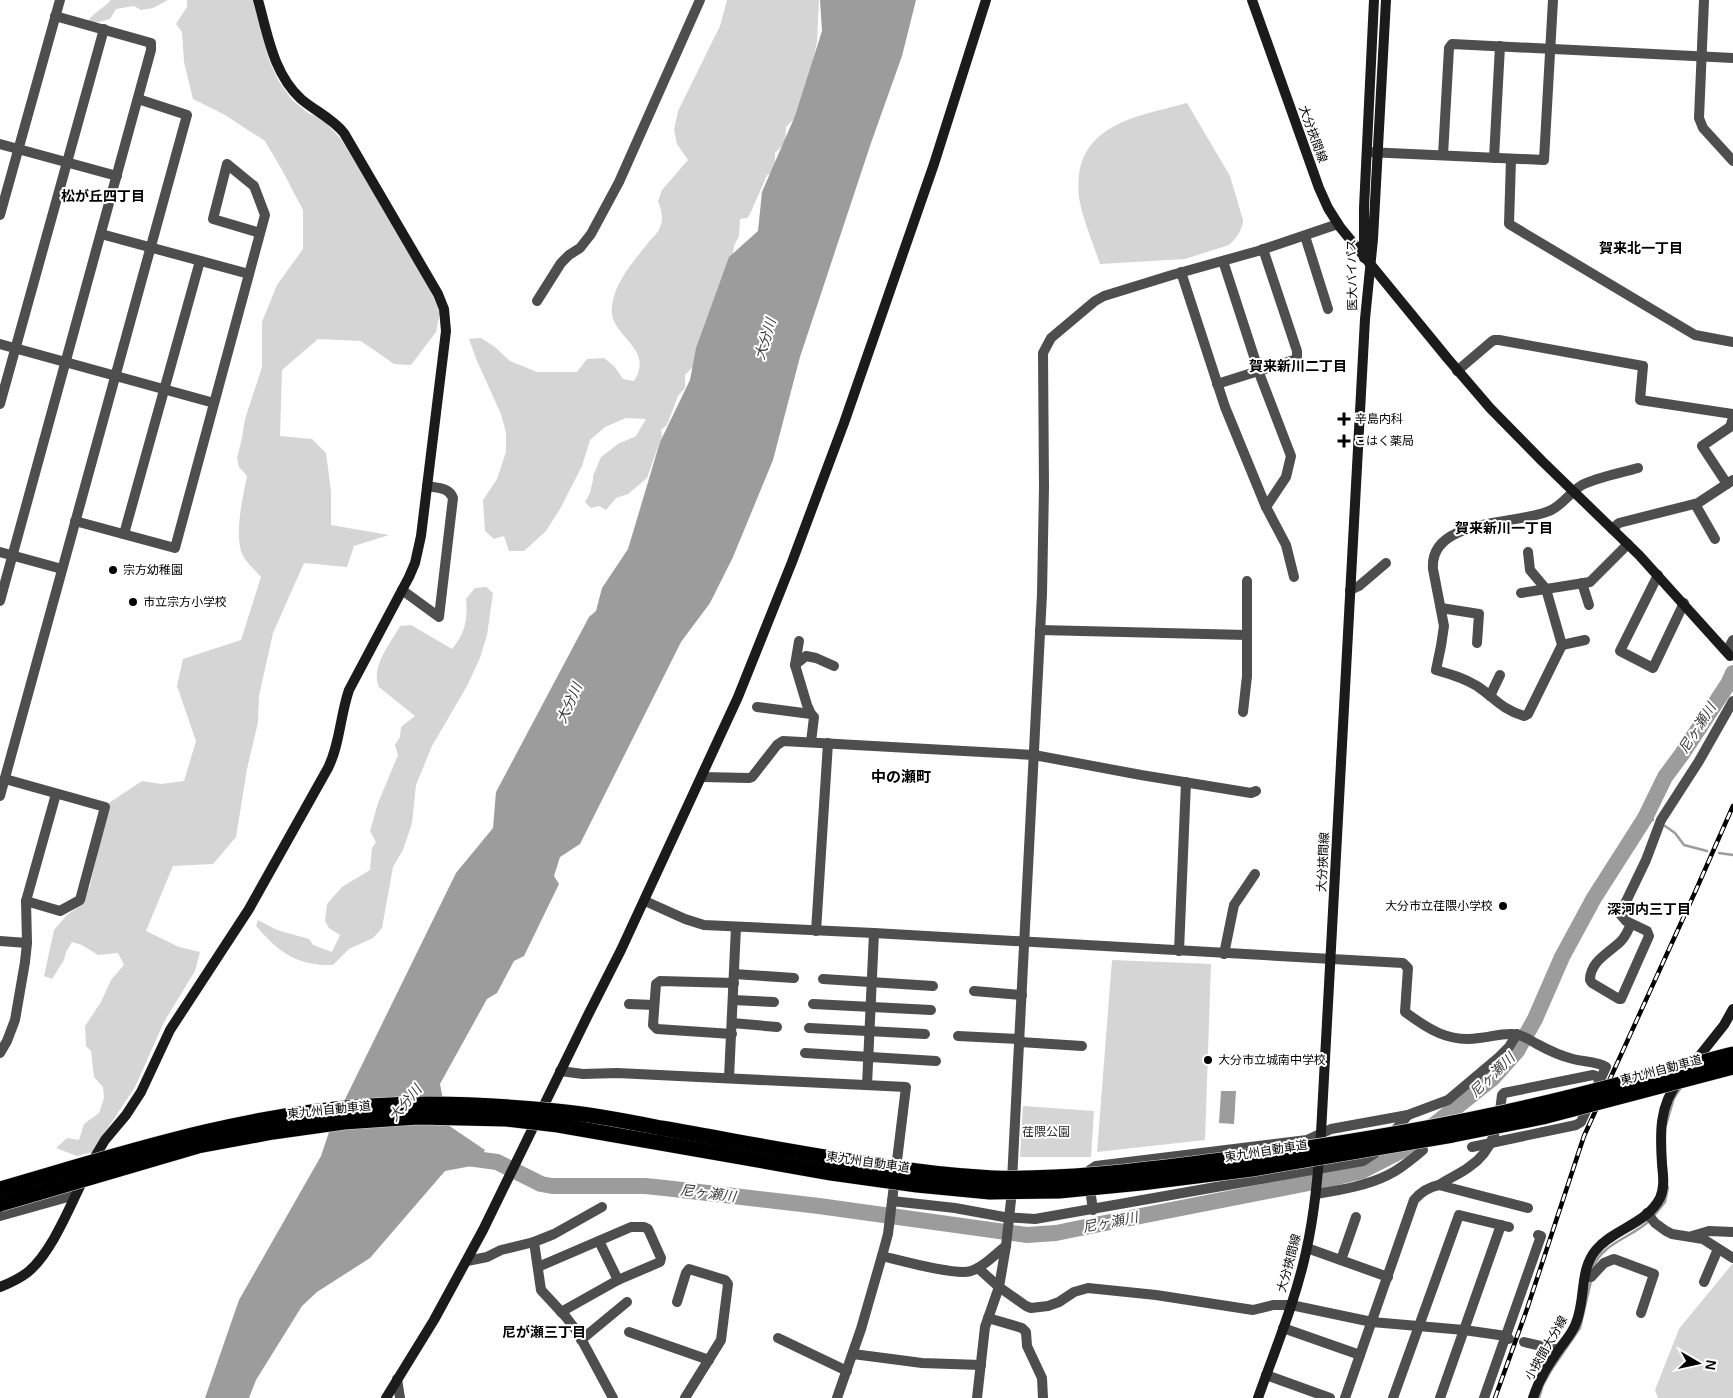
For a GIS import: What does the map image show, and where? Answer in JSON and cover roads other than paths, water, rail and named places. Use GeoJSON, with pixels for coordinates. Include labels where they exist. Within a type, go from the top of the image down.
{"type":"FeatureCollection","features":[{"type":"Feature","properties":{"kind":"highway","name":"東九州自動車道"},"geometry":{"type":"LineString","coordinates":[[0,1189],[167,1140],[296,1115],[370,1106],[440,1105],[558,1111],[619,1120],[833,1159],[922,1172],[967,1176],[1030,1178],[1140,1170],[1357,1140],[1450,1123],[1536,1105],[1733,1054]]}},
{"type":"Feature","properties":{"kind":"highway","name":"東九州自動車道"},"geometry":{"type":"LineString","coordinates":[[0,1204],[198,1146],[273,1132],[344,1122],[418,1117],[506,1119],[558,1125],[831,1172],[955,1189],[990,1192],[1059,1191],[1252,1169],[1453,1135],[1544,1117],[1733,1067]]}},
{"type":"Feature","properties":{"kind":"street"},"geometry":{"type":"LineString","coordinates":[[0,215],[60,0]]}},
{"type":"Feature","properties":{"kind":"street"},"geometry":{"type":"LineString","coordinates":[[0,1287],[22,1276],[38,1262],[53,1239],[100,1147],[126,1115],[140,1092],[170,1030],[249,909],[324,776],[337,746],[349,690],[412,570],[421,536],[446,331],[442,302],[344,133],[329,118],[302,99],[283,77],[276,63],[258,0]]}},
{"type":"Feature","properties":{"kind":"street"},"geometry":{"type":"LineString","coordinates":[[537,301],[561,263],[569,254],[580,248],[591,234],[619,182],[700,0]]}},
{"type":"Feature","properties":{"kind":"street"},"geometry":{"type":"LineString","coordinates":[[386,1398],[434,1320],[467,1261],[644,902],[702,776],[760,642],[820,489],[930,172],[986,0]]}},
{"type":"Feature","properties":{"kind":"street","name":"大分挾間線"},"geometry":{"type":"LineString","coordinates":[[1252,0],[1319,188],[1338,224],[1457,371],[1510,429],[1658,575],[1730,656]]}},
{"type":"Feature","properties":{"kind":"street","name":"医大バイパス"},"geometry":{"type":"LineString","coordinates":[[1365,319],[1364,256],[1374,0]]}},
{"type":"Feature","properties":{"kind":"street","name":"医大バイパス"},"geometry":{"type":"LineString","coordinates":[[1365,319],[1371,265],[1386,0]]}},
{"type":"Feature","properties":{"kind":"street"},"geometry":{"type":"LineString","coordinates":[[1367,152],[1544,160],[1553,0]]}},
{"type":"Feature","properties":{"kind":"street"},"geometry":{"type":"LineString","coordinates":[[1704,0],[1698,114],[1703,128],[1733,160]]}},
{"type":"Feature","properties":{"kind":"street"},"geometry":{"type":"LineString","coordinates":[[0,601],[151,50],[151,43],[55,16]]}},
{"type":"Feature","properties":{"kind":"street"},"geometry":{"type":"LineString","coordinates":[[0,404],[104,29]]}},
{"type":"Feature","properties":{"kind":"street"},"geometry":{"type":"LineString","coordinates":[[1443,156],[1449,48],[1452,44],[1733,58]]}},
{"type":"Feature","properties":{"kind":"street"},"geometry":{"type":"LineString","coordinates":[[1494,158],[1500,46]]}},
{"type":"Feature","properties":{"kind":"street"},"geometry":{"type":"LineString","coordinates":[[0,796],[5,779],[5,759],[62,569],[186,115],[138,99]]}},
{"type":"Feature","properties":{"kind":"street"},"geometry":{"type":"LineString","coordinates":[[0,144],[117,176]]}},
{"type":"Feature","properties":{"kind":"street"},"geometry":{"type":"LineString","coordinates":[[1511,158],[1509,224],[1695,335],[1733,342]]}},
{"type":"Feature","properties":{"kind":"street"},"geometry":{"type":"LineString","coordinates":[[75,521],[175,548],[265,215],[254,186],[227,164],[212,219],[260,233]]}},
{"type":"Feature","properties":{"kind":"street"},"geometry":{"type":"LineString","coordinates":[[977,1398],[984,1336],[999,1287],[1009,1218],[1020,1040],[1040,630],[1044,487],[1043,353],[1051,338],[1100,298],[1111,293],[1264,249],[1338,224]]}},
{"type":"Feature","properties":{"kind":"street"},"geometry":{"type":"LineString","coordinates":[[101,234],[249,274]]}},
{"type":"Feature","properties":{"kind":"street"},"geometry":{"type":"LineString","coordinates":[[1305,236],[1328,309]]}},
{"type":"Feature","properties":{"kind":"street"},"geometry":{"type":"LineString","coordinates":[[1217,384],[1297,359],[1298,356],[1264,249]]}},
{"type":"Feature","properties":{"kind":"street"},"geometry":{"type":"LineString","coordinates":[[124,534],[200,261]]}},
{"type":"Feature","properties":{"kind":"street"},"geometry":{"type":"LineString","coordinates":[[1223,261],[1275,418],[1288,445],[1291,456],[1286,476],[1266,507]]}},
{"type":"Feature","properties":{"kind":"street"},"geometry":{"type":"LineString","coordinates":[[1181,272],[1217,384],[1266,507],[1286,546],[1294,577]]}},
{"type":"Feature","properties":{"kind":"street","name":"大分挾間線"},"geometry":{"type":"LineString","coordinates":[[1258,1398],[1291,1305],[1307,1248],[1316,1194],[1321,1133],[1365,319]]}},
{"type":"Feature","properties":{"kind":"street"},"geometry":{"type":"LineString","coordinates":[[1457,371],[1491,342],[1499,340],[1643,366],[1640,400],[1733,414]]}},
{"type":"Feature","properties":{"kind":"street"},"geometry":{"type":"LineString","coordinates":[[0,344],[214,403]]}},
{"type":"Feature","properties":{"kind":"street"},"geometry":{"type":"LineString","coordinates":[[1612,529],[1619,523],[1695,504],[1730,482],[1702,446],[1730,427],[1733,418]]}},
{"type":"Feature","properties":{"kind":"street"},"geometry":{"type":"LineString","coordinates":[[1528,552],[1530,570],[1546,589],[1562,645],[1526,715],[1508,710],[1469,682],[1436,670],[1443,634],[1441,608],[1432,561],[1437,549],[1450,536],[1481,525],[1551,510],[1587,483],[1638,468]]}},
{"type":"Feature","properties":{"kind":"street"},"geometry":{"type":"LineString","coordinates":[[402,590],[439,617],[453,498],[452,493],[447,489],[427,486]]}},
{"type":"Feature","properties":{"kind":"street"},"geometry":{"type":"LineString","coordinates":[[1695,504],[1715,539]]}},
{"type":"Feature","properties":{"kind":"street"},"geometry":{"type":"LineString","coordinates":[[1521,593],[1582,584],[1592,580],[1628,544]]}},
{"type":"Feature","properties":{"kind":"street"},"geometry":{"type":"LineString","coordinates":[[0,552],[62,569]]}},
{"type":"Feature","properties":{"kind":"street"},"geometry":{"type":"LineString","coordinates":[[1350,590],[1359,586],[1386,563]]}},
{"type":"Feature","properties":{"kind":"street"},"geometry":{"type":"LineString","coordinates":[[1658,575],[1620,651],[1652,668],[1684,603]]}},
{"type":"Feature","properties":{"kind":"street"},"geometry":{"type":"LineString","coordinates":[[1244,712],[1247,581]]}},
{"type":"Feature","properties":{"kind":"street"},"geometry":{"type":"LineString","coordinates":[[1582,584],[1589,605]]}},
{"type":"Feature","properties":{"kind":"street"},"geometry":{"type":"LineString","coordinates":[[1441,608],[1479,614],[1477,643]]}},
{"type":"Feature","properties":{"kind":"street"},"geometry":{"type":"LineString","coordinates":[[1040,630],[1247,635]]}},
{"type":"Feature","properties":{"kind":"street"},"geometry":{"type":"LineString","coordinates":[[1562,645],[1585,640]]}},
{"type":"Feature","properties":{"kind":"street"},"geometry":{"type":"LineString","coordinates":[[1730,656],[1733,640]]}},
{"type":"Feature","properties":{"kind":"street"},"geometry":{"type":"LineString","coordinates":[[799,641],[795,665],[807,705],[814,717],[812,742]]}},
{"type":"Feature","properties":{"kind":"street"},"geometry":{"type":"LineString","coordinates":[[795,665],[806,656],[834,666]]}},
{"type":"Feature","properties":{"kind":"street"},"geometry":{"type":"LineString","coordinates":[[1490,696],[1500,675]]}},
{"type":"Feature","properties":{"kind":"street"},"geometry":{"type":"LineString","coordinates":[[1631,924],[1622,941],[1597,962],[1590,977],[1592,983],[1619,1000],[1649,936],[1647,931],[1631,924],[1621,917],[1620,914],[1646,860],[1661,820],[1699,761],[1733,701]]}},
{"type":"Feature","properties":{"kind":"street"},"geometry":{"type":"LineString","coordinates":[[757,707],[811,714]]}},
{"type":"Feature","properties":{"kind":"street"},"geometry":{"type":"LineString","coordinates":[[702,776],[752,777],[780,742],[784,741],[1034,755],[1251,793],[1256,791]]}},
{"type":"Feature","properties":{"kind":"street"},"geometry":{"type":"LineString","coordinates":[[816,931],[828,743]]}},
{"type":"Feature","properties":{"kind":"street"},"geometry":{"type":"LineString","coordinates":[[5,779],[105,807],[80,900],[60,911],[26,901]]}},
{"type":"Feature","properties":{"kind":"street"},"geometry":{"type":"LineString","coordinates":[[1179,951],[1186,782]]}},
{"type":"Feature","properties":{"kind":"street"},"geometry":{"type":"LineString","coordinates":[[0,1052],[7,1042],[14,1020],[27,943],[26,901],[56,794]]}},
{"type":"Feature","properties":{"kind":"street"},"geometry":{"type":"LineString","coordinates":[[1224,954],[1234,905],[1255,874]]}},
{"type":"Feature","properties":{"kind":"street"},"geometry":{"type":"LineString","coordinates":[[644,902],[704,926],[874,933],[1403,963],[1408,968],[1405,1012],[1432,1031],[1444,1036],[1468,1039],[1510,1033],[1517,1034],[1572,1059],[1605,1066],[1581,1122],[1576,1125],[1472,1147]]}},
{"type":"Feature","properties":{"kind":"street"},"geometry":{"type":"LineString","coordinates":[[729,1078],[736,927]]}},
{"type":"Feature","properties":{"kind":"street"},"geometry":{"type":"LineString","coordinates":[[867,1085],[874,933]]}},
{"type":"Feature","properties":{"kind":"street"},"geometry":{"type":"LineString","coordinates":[[0,941],[27,943]]}},
{"type":"Feature","properties":{"kind":"street"},"geometry":{"type":"LineString","coordinates":[[778,1027],[656,1029],[653,1025],[656,984],[660,981],[794,978]]}},
{"type":"Feature","properties":{"kind":"street"},"geometry":{"type":"LineString","coordinates":[[823,979],[933,986]]}},
{"type":"Feature","properties":{"kind":"street"},"geometry":{"type":"LineString","coordinates":[[974,991],[1022,995]]}},
{"type":"Feature","properties":{"kind":"street"},"geometry":{"type":"LineString","coordinates":[[733,1000],[774,1002]]}},
{"type":"Feature","properties":{"kind":"street"},"geometry":{"type":"LineString","coordinates":[[629,1004],[654,1005]]}},
{"type":"Feature","properties":{"kind":"street"},"geometry":{"type":"LineString","coordinates":[[813,1004],[931,1010]]}},
{"type":"Feature","properties":{"kind":"street","name":"小挾間大分線"},"geometry":{"type":"LineString","coordinates":[[1533,1398],[1539,1380],[1576,1322],[1589,1260],[1601,1244],[1647,1214],[1660,1198],[1664,1183],[1660,1131],[1668,1097],[1724,1025],[1733,1010]]}},
{"type":"Feature","properties":{"kind":"street"},"geometry":{"type":"LineString","coordinates":[[809,1028],[925,1034]]}},
{"type":"Feature","properties":{"kind":"street"},"geometry":{"type":"LineString","coordinates":[[1093,1210],[1088,1175],[1090,1170],[1096,1166],[1308,1140],[1321,1133],[1350,1125],[1408,1115],[1451,1098],[1499,1057],[1517,1034]]}},
{"type":"Feature","properties":{"kind":"street"},"geometry":{"type":"LineString","coordinates":[[958,1036],[1082,1046]]}},
{"type":"Feature","properties":{"kind":"street"},"geometry":{"type":"LineString","coordinates":[[805,1053],[936,1061]]}},
{"type":"Feature","properties":{"kind":"street"},"geometry":{"type":"LineString","coordinates":[[560,1071],[579,1074],[617,1073],[906,1087],[888,1234],[853,1354],[838,1398]]}},
{"type":"Feature","properties":{"kind":"street"},"geometry":{"type":"LineString","coordinates":[[1348,1397],[1360,1355],[1414,1200],[1433,1186],[1439,1185],[1477,1162],[1491,1144],[1499,1118],[1502,1095],[1592,1075],[1596,1076],[1600,1081]]}},
{"type":"Feature","properties":{"kind":"street"},"geometry":{"type":"LineString","coordinates":[[892,1201],[955,1208],[1009,1218],[1035,1219],[1093,1210],[1363,1161],[1375,1153],[1408,1115]]}},
{"type":"Feature","properties":{"kind":"street"},"geometry":{"type":"LineString","coordinates":[[1316,1194],[1359,1185],[1388,1176],[1424,1150]]}},
{"type":"Feature","properties":{"kind":"street"},"geometry":{"type":"LineString","coordinates":[[1439,1185],[1528,1208]]}},
{"type":"Feature","properties":{"kind":"street"},"geometry":{"type":"LineString","coordinates":[[0,1216],[75,1195]]}},
{"type":"Feature","properties":{"kind":"street"},"geometry":{"type":"LineString","coordinates":[[467,1261],[534,1242],[554,1234],[602,1207]]}},
{"type":"Feature","properties":{"kind":"street"},"geometry":{"type":"LineString","coordinates":[[1647,1214],[1655,1223],[1672,1234],[1692,1236],[1703,1240],[1733,1258]]}},
{"type":"Feature","properties":{"kind":"street"},"geometry":{"type":"LineString","coordinates":[[1393,1398],[1459,1215],[1505,1226],[1464,1330],[1440,1398]]}},
{"type":"Feature","properties":{"kind":"street"},"geometry":{"type":"LineString","coordinates":[[1341,1260],[1356,1217]]}},
{"type":"Feature","properties":{"kind":"street"},"geometry":{"type":"LineString","coordinates":[[538,1267],[628,1227],[644,1226],[650,1230],[661,1258],[660,1262],[618,1280],[561,1312]]}},
{"type":"Feature","properties":{"kind":"street"},"geometry":{"type":"LineString","coordinates":[[1692,1236],[1709,1230],[1733,1232]]}},
{"type":"Feature","properties":{"kind":"street"},"geometry":{"type":"LineString","coordinates":[[1484,1398],[1542,1236],[1538,1235]]}},
{"type":"Feature","properties":{"kind":"street"},"geometry":{"type":"LineString","coordinates":[[599,1241],[618,1280]]}},
{"type":"Feature","properties":{"kind":"street"},"geometry":{"type":"LineString","coordinates":[[534,1242],[541,1290],[578,1333],[613,1398]]}},
{"type":"Feature","properties":{"kind":"street"},"geometry":{"type":"LineString","coordinates":[[882,1256],[956,1272],[969,1272],[978,1268],[1006,1246]]}},
{"type":"Feature","properties":{"kind":"street"},"geometry":{"type":"LineString","coordinates":[[1307,1248],[1388,1277]]}},
{"type":"Feature","properties":{"kind":"street"},"geometry":{"type":"LineString","coordinates":[[1704,1282],[1718,1249]]}},
{"type":"Feature","properties":{"kind":"street"},"geometry":{"type":"LineString","coordinates":[[1585,1277],[1591,1277],[1604,1263],[1614,1259],[1654,1274],[1641,1313]]}},
{"type":"Feature","properties":{"kind":"street"},"geometry":{"type":"LineString","coordinates":[[978,1268],[999,1287],[1031,1308],[1048,1306],[1059,1302],[1074,1292],[1088,1288],[1156,1295],[1253,1310],[1273,1305],[1291,1305],[1372,1322],[1464,1330],[1507,1338]]}},
{"type":"Feature","properties":{"kind":"street"},"geometry":{"type":"LineString","coordinates":[[677,1302],[689,1269],[725,1280],[728,1284],[721,1340],[685,1398]]}},
{"type":"Feature","properties":{"kind":"street"},"geometry":{"type":"LineString","coordinates":[[581,1340],[627,1302]]}},
{"type":"Feature","properties":{"kind":"street"},"geometry":{"type":"LineString","coordinates":[[988,1318],[1022,1328],[1026,1332],[1027,1346],[1042,1378],[1043,1398]]}},
{"type":"Feature","properties":{"kind":"street"},"geometry":{"type":"LineString","coordinates":[[1283,1328],[1360,1355]]}},
{"type":"Feature","properties":{"kind":"street"},"geometry":{"type":"LineString","coordinates":[[629,1332],[709,1360]]}},
{"type":"Feature","properties":{"kind":"street"},"geometry":{"type":"LineString","coordinates":[[778,1338],[847,1371]]}},
{"type":"Feature","properties":{"kind":"street"},"geometry":{"type":"LineString","coordinates":[[1524,1342],[1558,1350]]}},
{"type":"Feature","properties":{"kind":"street"},"geometry":{"type":"LineString","coordinates":[[853,1354],[922,1363],[981,1365]]}},
{"type":"Feature","properties":{"kind":"street"},"geometry":{"type":"LineString","coordinates":[[1266,1375],[1330,1398]]}},
{"type":"Feature","properties":{"kind":"street"},"geometry":{"type":"LineString","coordinates":[[397,1379],[400,1398]]}},
{"type":"Feature","properties":{"kind":"water","name":"大分川"},"geometry":{"type":"Polygon","coordinates":[[[820,0],[916,0],[902,56],[800,357],[773,460],[733,557],[710,603],[681,642],[580,844],[560,857],[554,876],[559,884],[524,956],[514,961],[497,993],[487,999],[440,1084],[448,1125],[485,1150],[477,1165],[445,1171],[370,1258],[317,1292],[302,1306],[256,1380],[249,1398],[205,1398],[239,1300],[321,1156],[329,1132],[456,873],[493,828],[496,792],[589,617],[596,611],[602,588],[628,549],[660,442],[690,380],[696,348],[729,257],[758,231],[762,192],[795,116],[822,31],[820,0]]]}},
{"type":"Feature","properties":{"kind":"water"},"geometry":{"type":"Polygon","coordinates":[[[1221,1091],[1236,1091],[1234,1124],[1219,1123],[1221,1091]]]}},
{"type":"Feature","properties":{"kind":"waterway","name":"尼ヶ瀬川"},"geometry":{"type":"LineString","coordinates":[[460,1157],[497,1162],[541,1184],[552,1186],[645,1186],[665,1188],[819,1206],[1027,1235],[1056,1233],[1362,1171],[1401,1151],[1493,1078],[1517,1051],[1535,1019],[1562,957],[1594,898],[1645,818],[1665,777],[1728,684],[1733,673]]}},
{"type":"Feature","properties":{"kind":"waterway"},"geometry":{"type":"LineString","coordinates":[[1645,818],[1653,820]]}},
{"type":"Feature","properties":{"kind":"waterway"},"geometry":{"type":"LineString","coordinates":[[1665,826],[1675,833],[1684,845],[1707,851]]}},
{"type":"Feature","properties":{"kind":"waterway"},"geometry":{"type":"LineString","coordinates":[[1719,853],[1733,855]]}},
{"type":"Feature","properties":{"kind":"waterway"},"geometry":{"type":"LineString","coordinates":[[1666,1125],[1674,1098],[1682,1086]]}},
{"type":"Feature","properties":{"kind":"waterway"},"geometry":{"type":"LineString","coordinates":[[1653,1217],[1665,1202],[1668,1187]]}},
{"type":"Feature","properties":{"kind":"waterway"},"geometry":{"type":"LineString","coordinates":[[1593,1268],[1603,1252],[1649,1221]]}},
{"type":"Feature","properties":{"kind":"waterway"},"geometry":{"type":"LineString","coordinates":[[1539,1398],[1543,1385],[1552,1369],[1580,1328],[1591,1281]]}},
{"type":"Feature","properties":{"kind":"railway"},"geometry":{"type":"LineString","coordinates":[[1495,1398],[1527,1309],[1584,1136],[1733,806]]}},
{"type":"Feature","properties":{"kind":"place","name":"辛島内科"},"geometry":{"type":"Point","coordinates":[1344,419]}},
{"type":"Feature","properties":{"kind":"place","name":"こはく薬局"},"geometry":{"type":"Point","coordinates":[1344,441]}},
{"type":"Feature","properties":{"kind":"place","name":"宗方幼稚園"},"geometry":{"type":"Point","coordinates":[113,570]}},
{"type":"Feature","properties":{"kind":"place","name":"市立宗方小学校"},"geometry":{"type":"Point","coordinates":[133,602]}},
{"type":"Feature","properties":{"kind":"place","name":"大分市立荏隈小学校"},"geometry":{"type":"Point","coordinates":[1503,906]}},
{"type":"Feature","properties":{"kind":"place","name":"大分市立城南中学校"},"geometry":{"type":"Point","coordinates":[1208,1060]}},
{"type":"Feature","properties":{"kind":"district","name":"松が丘四丁目"},"geometry":{"type":"Point","coordinates":[103,196]}},
{"type":"Feature","properties":{"kind":"district","name":"賀来北一丁目"},"geometry":{"type":"Point","coordinates":[1641,248]}},
{"type":"Feature","properties":{"kind":"district","name":"賀来新川二丁目"},"geometry":{"type":"Point","coordinates":[1298,366]}},
{"type":"Feature","properties":{"kind":"district","name":"賀来新川一丁目"},"geometry":{"type":"Point","coordinates":[1504,528]}},
{"type":"Feature","properties":{"kind":"district","name":"中の瀬町"},"geometry":{"type":"Point","coordinates":[901,776]}},
{"type":"Feature","properties":{"kind":"district","name":"深河内三丁目"},"geometry":{"type":"Point","coordinates":[1649,909]}},
{"type":"Feature","properties":{"kind":"district","name":"尼が瀬三丁目"},"geometry":{"type":"Point","coordinates":[544,1332]}},
{"type":"Feature","properties":{"kind":"park label","name":"荏隈公園"},"geometry":{"type":"Point","coordinates":[1046,1132]}}]}
